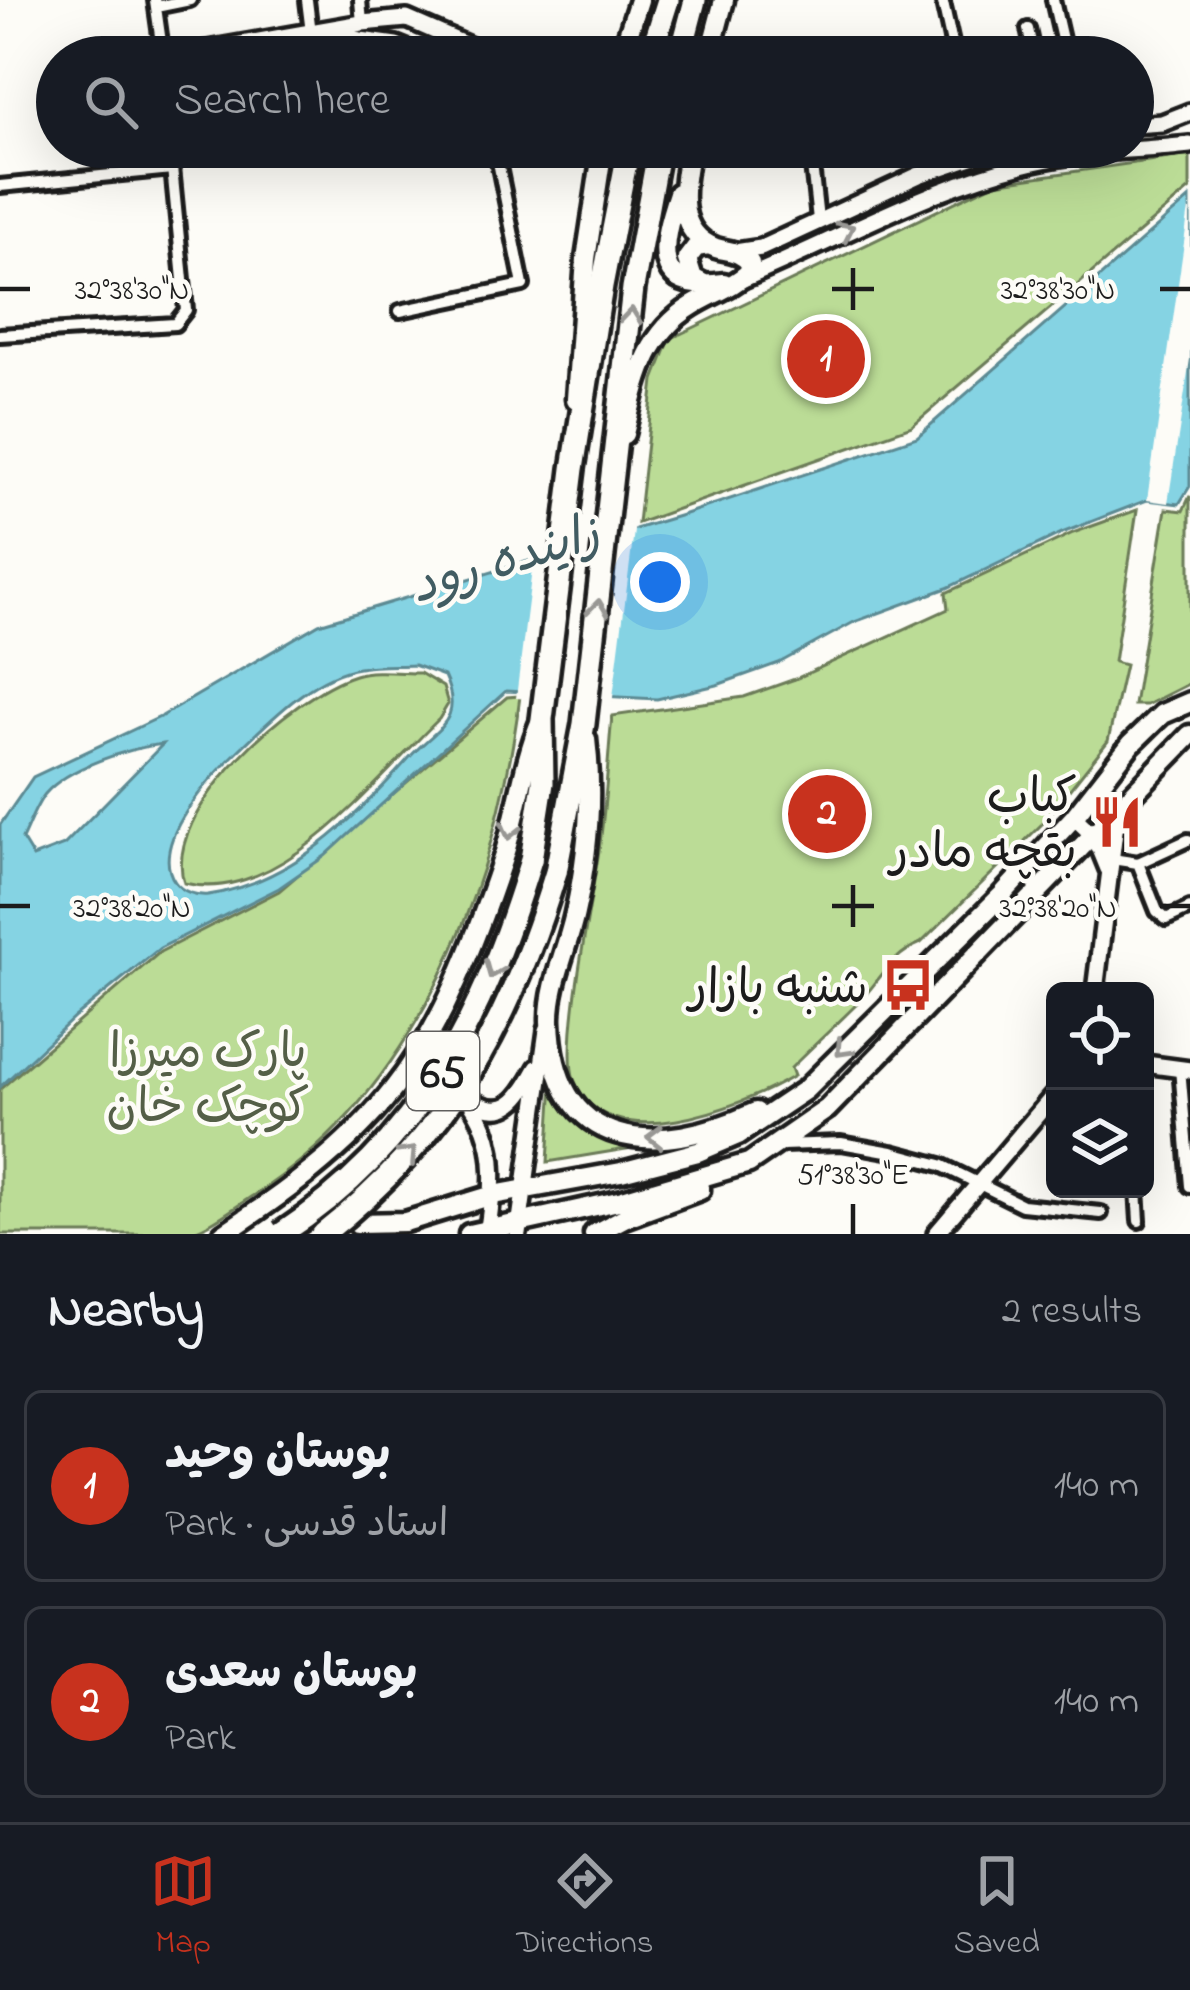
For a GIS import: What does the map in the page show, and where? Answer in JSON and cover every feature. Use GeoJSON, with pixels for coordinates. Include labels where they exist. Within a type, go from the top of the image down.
{"type":"FeatureCollection","features":[{"type":"Feature","properties":{"kind":"highway"},"geometry":{"type":"LineString","coordinates":[[648,36],[658,0]]}},
{"type":"Feature","properties":{"kind":"highway"},"geometry":{"type":"LineString","coordinates":[[657,36],[668,0]]}},
{"type":"Feature","properties":{"kind":"highway"},"geometry":{"type":"LineString","coordinates":[[686,36],[695,0]]}},
{"type":"Feature","properties":{"kind":"highway","name":"65"},"geometry":{"type":"LineString","coordinates":[[281,1234],[345,1185],[392,1136],[446,1067],[482,998],[531,860],[543,784],[542,719],[573,469],[625,168]]}},
{"type":"Feature","properties":{"kind":"highway","name":"65"},"geometry":{"type":"LineString","coordinates":[[323,1234],[359,1206],[410,1154],[467,1082],[518,982],[556,872],[584,724],[633,288],[655,168]]}},
{"type":"Feature","properties":{"kind":"main road"},"geometry":{"type":"LineString","coordinates":[[628,36],[639,0]]}},
{"type":"Feature","properties":{"kind":"main road"},"geometry":{"type":"LineString","coordinates":[[715,36],[724,0]]}},
{"type":"Feature","properties":{"kind":"main road"},"geometry":{"type":"LineString","coordinates":[[288,36],[407,19],[446,36]]}},
{"type":"Feature","properties":{"kind":"main road"},"geometry":{"type":"LineString","coordinates":[[310,33],[332,36]]}},
{"type":"Feature","properties":{"kind":"main road"},"geometry":{"type":"LineString","coordinates":[[1154,124],[1190,112]]}},
{"type":"Feature","properties":{"kind":"main road"},"geometry":{"type":"LineString","coordinates":[[1154,148],[1190,145]]}},
{"type":"Feature","properties":{"kind":"main road"},"geometry":{"type":"LineString","coordinates":[[573,469],[579,328],[599,168]]}},
{"type":"Feature","properties":{"kind":"main road"},"geometry":{"type":"LineString","coordinates":[[684,168],[664,255],[674,278],[707,286],[740,280],[749,272],[750,263],[735,252],[709,245],[696,247],[687,259],[693,278],[707,286]]}},
{"type":"Feature","properties":{"kind":"main road"},"geometry":{"type":"LineString","coordinates":[[687,168],[684,218],[709,245]]}},
{"type":"Feature","properties":{"kind":"main road"},"geometry":{"type":"LineString","coordinates":[[735,252],[761,248],[940,168]]}},
{"type":"Feature","properties":{"kind":"main road"},"geometry":{"type":"LineString","coordinates":[[615,474],[638,376],[656,336],[692,306],[868,220],[1013,168]]}},
{"type":"Feature","properties":{"kind":"main road"},"geometry":{"type":"LineString","coordinates":[[306,1176],[358,1228],[405,1222],[494,1196],[621,1172],[698,1152],[738,1135],[805,1090],[1000,896],[1074,817],[1131,744],[1162,714],[1190,702]]}},
{"type":"Feature","properties":{"kind":"main road"},"geometry":{"type":"LineString","coordinates":[[223,1234],[306,1176],[392,1092],[424,1044],[458,977],[504,857],[531,745],[542,719]]}},
{"type":"Feature","properties":{"kind":"main road"},"geometry":{"type":"LineString","coordinates":[[518,1228],[542,1059],[586,848],[591,783],[584,724]]}},
{"type":"Feature","properties":{"kind":"main road"},"geometry":{"type":"LineString","coordinates":[[594,1234],[715,1184],[827,1109],[1190,736]]}},
{"type":"Feature","properties":{"kind":"main road"},"geometry":{"type":"LineString","coordinates":[[1097,982],[1117,814]]}},
{"type":"Feature","properties":{"kind":"main road"},"geometry":{"type":"LineString","coordinates":[[1074,817],[1095,837],[1110,878]]}},
{"type":"Feature","properties":{"kind":"main road"},"geometry":{"type":"LineString","coordinates":[[550,1016],[554,1059],[571,1102],[605,1130],[624,1136],[669,1138],[718,1130],[805,1090]]}},
{"type":"Feature","properties":{"kind":"main road"},"geometry":{"type":"LineString","coordinates":[[424,1044],[472,1101],[490,1139],[494,1196],[481,1232],[518,1228],[749,1163]]}},
{"type":"Feature","properties":{"kind":"main road"},"geometry":{"type":"LineString","coordinates":[[472,1101],[494,1109],[510,1107],[521,1097],[542,1059]]}},
{"type":"Feature","properties":{"kind":"main road"},"geometry":{"type":"LineString","coordinates":[[1154,1065],[1185,1069]]}},
{"type":"Feature","properties":{"kind":"main road"},"geometry":{"type":"LineString","coordinates":[[936,1234],[1046,1105]]}},
{"type":"Feature","properties":{"kind":"street"},"geometry":{"type":"LineString","coordinates":[[160,36],[155,3],[190,0]]}},
{"type":"Feature","properties":{"kind":"street"},"geometry":{"type":"LineString","coordinates":[[307,0],[310,33]]}},
{"type":"Feature","properties":{"kind":"street"},"geometry":{"type":"LineString","coordinates":[[360,0],[362,22]]}},
{"type":"Feature","properties":{"kind":"street"},"geometry":{"type":"LineString","coordinates":[[1053,0],[1061,36]]}},
{"type":"Feature","properties":{"kind":"street"},"geometry":{"type":"LineString","coordinates":[[944,3],[951,36]]}},
{"type":"Feature","properties":{"kind":"street"},"geometry":{"type":"LineString","coordinates":[[1028,29],[1030,36]]}},
{"type":"Feature","properties":{"kind":"street"},"geometry":{"type":"LineString","coordinates":[[400,311],[524,285],[499,168]]}},
{"type":"Feature","properties":{"kind":"street"},"geometry":{"type":"LineString","coordinates":[[812,168],[818,220]]}},
{"type":"Feature","properties":{"kind":"street"},"geometry":{"type":"LineString","coordinates":[[0,187],[172,169],[185,310],[175,324],[0,335]]}},
{"type":"Feature","properties":{"kind":"street"},"geometry":{"type":"LineString","coordinates":[[1112,859],[1138,862],[1188,840]]}},
{"type":"Feature","properties":{"kind":"street"},"geometry":{"type":"LineString","coordinates":[[1138,862],[1157,911],[1166,919],[1190,908]]}},
{"type":"Feature","properties":{"kind":"street"},"geometry":{"type":"LineString","coordinates":[[1185,1069],[1190,1186]]}},
{"type":"Feature","properties":{"kind":"street"},"geometry":{"type":"LineString","coordinates":[[778,1145],[841,1143],[892,1152],[941,1165],[1022,1205],[1101,1214]]}},
{"type":"Feature","properties":{"kind":"street"},"geometry":{"type":"LineString","coordinates":[[1138,1198],[1139,1221]]}},
{"type":"Feature","properties":{"kind":"green space"},"geometry":{"type":"Polygon","coordinates":[[[1190,155],[1190,189],[912,426],[638,523],[654,380],[670,339],[995,183],[1099,168],[1154,168],[1154,160],[1190,155]]]}},
{"type":"Feature","properties":{"kind":"green space"},"geometry":{"type":"Polygon","coordinates":[[[1190,496],[1190,683],[1146,705],[1134,705],[1166,509],[1183,511],[1190,496]]]}},
{"type":"Feature","properties":{"kind":"green space"},"geometry":{"type":"Polygon","coordinates":[[[1137,510],[1114,662],[1125,665],[1108,741],[1043,823],[921,943],[894,961],[791,1068],[794,1076],[742,1101],[676,1120],[643,1123],[614,1118],[590,1104],[574,1079],[572,1033],[602,827],[612,716],[744,697],[795,679],[948,609],[946,593],[1073,533],[1137,510]]]}},
{"type":"Feature","properties":{"kind":"green space"},"geometry":{"type":"Polygon","coordinates":[[[420,673],[443,687],[448,704],[439,719],[325,832],[256,876],[220,885],[184,883],[182,854],[192,823],[211,791],[267,731],[298,706],[355,675],[420,673]]]}},
{"type":"Feature","properties":{"kind":"green space","name":"پارک میرزا کوچک خان"},"geometry":{"type":"Polygon","coordinates":[[[520,696],[492,838],[440,976],[405,1040],[362,1099],[312,1151],[229,1212],[191,1232],[0,1234],[0,1089],[160,952],[279,891],[507,697],[520,696]]]}},
{"type":"Feature","properties":{"kind":"green space"},"geometry":{"type":"Polygon","coordinates":[[[553,1082],[567,1109],[585,1128],[638,1147],[548,1162],[553,1082]]]}},
{"type":"Feature","properties":{"kind":"water","name":"زاینده رود"},"geometry":{"type":"Polygon","coordinates":[[[1190,198],[1190,486],[1179,504],[1147,500],[1062,533],[947,588],[854,622],[779,663],[717,685],[657,699],[506,691],[325,856],[279,888],[160,948],[75,1017],[0,1087],[0,825],[33,777],[162,716],[319,624],[682,515],[917,437],[1190,198]],[[414,665],[342,672],[309,689],[265,726],[214,776],[176,830],[169,866],[175,882],[190,893],[203,895],[239,888],[294,862],[344,825],[450,714],[444,676],[414,665]],[[163,744],[100,760],[55,784],[38,804],[22,839],[33,857],[64,845],[163,744]]]}},
{"type":"Feature","properties":{"kind":"pier"},"geometry":{"type":"Polygon","coordinates":[[[1190,201],[1190,359],[1168,503],[1147,500],[1190,201]]]}},
{"type":"Feature","properties":{"kind":"pier"},"geometry":{"type":"Polygon","coordinates":[[[635,523],[612,705],[516,698],[534,553],[635,523]]]}},
{"type":"Feature","properties":{"kind":"place","name":"بوستان وحید"},"geometry":{"type":"Point","coordinates":[826,359]}},
{"type":"Feature","properties":{"kind":"place","name":"بوستان سعدی"},"geometry":{"type":"Point","coordinates":[827,814]}},
{"type":"Feature","properties":{"kind":"place","name":"کباب بقچه مادر"},"geometry":{"type":"Point","coordinates":[1117,822]}},
{"type":"Feature","properties":{"kind":"place","name":"شنبه بازار"},"geometry":{"type":"Point","coordinates":[908,985]}}]}
